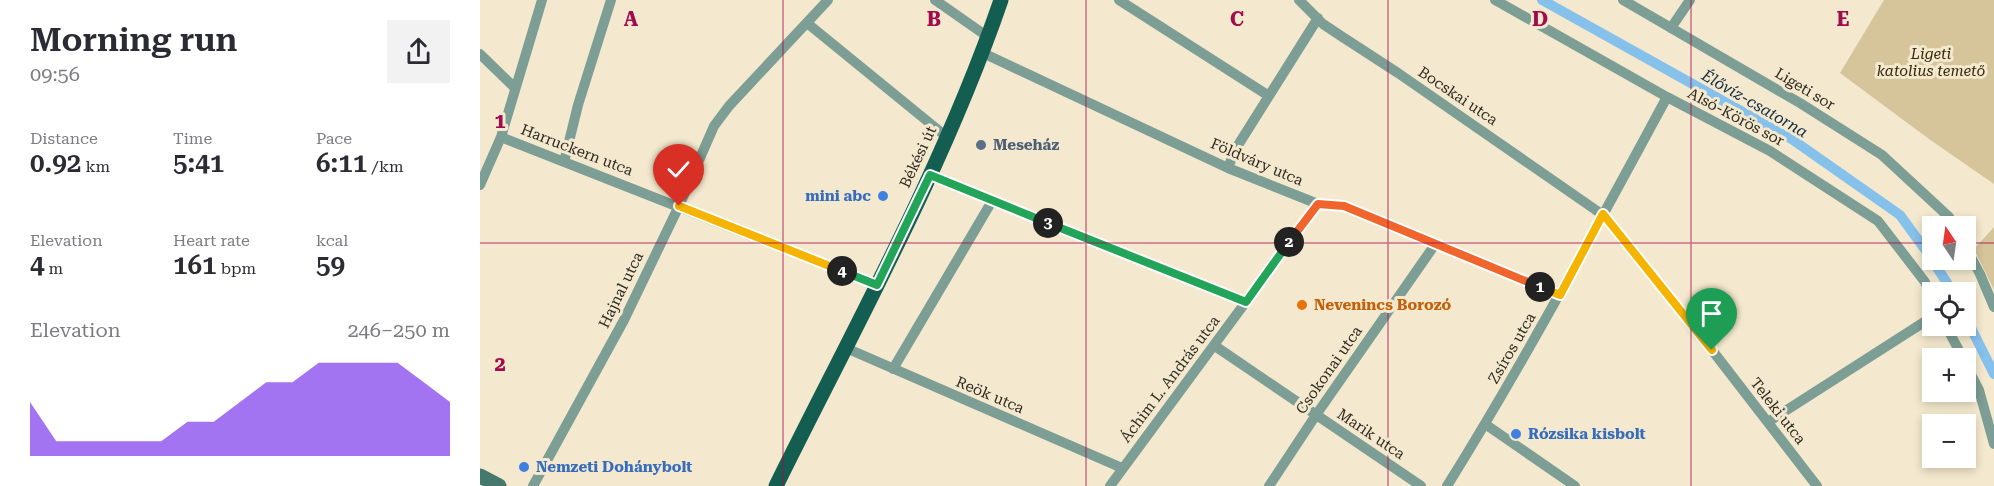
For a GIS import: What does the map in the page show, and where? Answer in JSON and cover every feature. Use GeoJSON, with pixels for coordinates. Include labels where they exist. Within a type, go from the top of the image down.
{"type":"FeatureCollection","features":[{"type":"Feature","properties":{"kind":"main road","name":"Békési út"},"geometry":{"type":"LineString","coordinates":[[776,486],[948,138],[983,53],[1001,0]]}},
{"type":"Feature","properties":{"kind":"street"},"geometry":{"type":"LineString","coordinates":[[480,185],[501,137],[542,0]]}},
{"type":"Feature","properties":{"kind":"street"},"geometry":{"type":"LineString","coordinates":[[564,162],[578,105],[611,0]]}},
{"type":"Feature","properties":{"kind":"street","name":"Hajnal utca"},"geometry":{"type":"LineString","coordinates":[[533,486],[624,320],[679,206],[714,126],[729,106],[828,0]]}},
{"type":"Feature","properties":{"kind":"street"},"geometry":{"type":"LineString","coordinates":[[935,0],[988,37]]}},
{"type":"Feature","properties":{"kind":"street"},"geometry":{"type":"LineString","coordinates":[[1119,0],[1269,96]]}},
{"type":"Feature","properties":{"kind":"street","name":"Alsó-Körös sor"},"geometry":{"type":"LineString","coordinates":[[1495,0],[1667,97],[1770,151],[1878,221],[1925,282]]}},
{"type":"Feature","properties":{"kind":"street","name":"Ligeti sor"},"geometry":{"type":"LineString","coordinates":[[1623,0],[1800,103],[1882,155],[1947,216]]}},
{"type":"Feature","properties":{"kind":"street"},"geometry":{"type":"LineString","coordinates":[[1671,28],[1690,0]]}},
{"type":"Feature","properties":{"kind":"street","name":"Bocskai utca"},"geometry":{"type":"LineString","coordinates":[[1301,1],[1341,36],[1603,214]]}},
{"type":"Feature","properties":{"kind":"street"},"geometry":{"type":"LineString","coordinates":[[1228,168],[1235,150],[1318,18]]}},
{"type":"Feature","properties":{"kind":"street"},"geometry":{"type":"LineString","coordinates":[[807,23],[948,138]]}},
{"type":"Feature","properties":{"kind":"street","name":"Földváry utca"},"geometry":{"type":"LineString","coordinates":[[983,53],[1228,168],[1318,204],[1344,206],[1560,295]]}},
{"type":"Feature","properties":{"kind":"street"},"geometry":{"type":"LineString","coordinates":[[480,54],[515,88]]}},
{"type":"Feature","properties":{"kind":"street","name":"Zsíros utca"},"geometry":{"type":"LineString","coordinates":[[1447,486],[1560,295],[1667,97]]}},
{"type":"Feature","properties":{"kind":"street","name":"Harruckern utca"},"geometry":{"type":"LineString","coordinates":[[501,137],[877,285]]}},
{"type":"Feature","properties":{"kind":"street"},"geometry":{"type":"LineString","coordinates":[[930,175],[1246,302]]}},
{"type":"Feature","properties":{"kind":"street"},"geometry":{"type":"LineString","coordinates":[[893,369],[992,201]]}},
{"type":"Feature","properties":{"kind":"street","name":"Áchim L. András utca"},"geometry":{"type":"LineString","coordinates":[[1110,486],[1318,204]]}},
{"type":"Feature","properties":{"kind":"street","name":"Teleki utca"},"geometry":{"type":"LineString","coordinates":[[1603,214],[1817,486]]}},
{"type":"Feature","properties":{"kind":"street","name":"Csokonai utca"},"geometry":{"type":"LineString","coordinates":[[1269,486],[1436,243]]}},
{"type":"Feature","properties":{"kind":"street"},"geometry":{"type":"LineString","coordinates":[[1976,270],[1994,307]]}},
{"type":"Feature","properties":{"kind":"street"},"geometry":{"type":"LineString","coordinates":[[1768,422],[1922,323]]}},
{"type":"Feature","properties":{"kind":"street","name":"Marik utca"},"geometry":{"type":"LineString","coordinates":[[1215,346],[1421,486]]}},
{"type":"Feature","properties":{"kind":"street","name":"Reök utca"},"geometry":{"type":"LineString","coordinates":[[846,348],[1122,468]]}},
{"type":"Feature","properties":{"kind":"street"},"geometry":{"type":"LineString","coordinates":[[1976,386],[1994,444]]}},
{"type":"Feature","properties":{"kind":"street"},"geometry":{"type":"LineString","coordinates":[[1485,424],[1575,486]]}},
{"type":"Feature","properties":{"kind":"street"},"geometry":{"type":"LineString","coordinates":[[480,476],[499,486]]}},
{"type":"Feature","properties":{"kind":"green space","name":"Ligeti katolius temető"},"geometry":{"type":"Polygon","coordinates":[[[1884,0],[1994,0],[1994,184],[1840,73],[1884,0]]]}},
{"type":"Feature","properties":{"kind":"green space"},"geometry":{"type":"Polygon","coordinates":[[[1994,227],[1994,290],[1976,253],[1976,247],[1994,227]]]}},
{"type":"Feature","properties":{"kind":"waterway","name":"Élővíz-csatorna"},"geometry":{"type":"LineString","coordinates":[[1542,0],[1793,140],[1900,215],[1922,245]]}},
{"type":"Feature","properties":{"kind":"waterway","name":"Élővíz-csatorna"},"geometry":{"type":"LineString","coordinates":[[1939,270],[1946,282]]}},
{"type":"Feature","properties":{"kind":"waterway","name":"Élővíz-csatorna"},"geometry":{"type":"LineString","coordinates":[[1975,336],[1994,374]]}},
{"type":"Feature","properties":{"kind":"place","name":"Meseház"},"geometry":{"type":"Point","coordinates":[981,145]}},
{"type":"Feature","properties":{"kind":"place","name":"mini abc"},"geometry":{"type":"Point","coordinates":[883,196]}},
{"type":"Feature","properties":{"kind":"place","name":"Nevenincs Borozó"},"geometry":{"type":"Point","coordinates":[1302,305]}},
{"type":"Feature","properties":{"kind":"place","name":"Rózsika kisbolt"},"geometry":{"type":"Point","coordinates":[1516,434]}},
{"type":"Feature","properties":{"kind":"place","name":"Nemzeti Dohánybolt"},"geometry":{"type":"Point","coordinates":[524,467]}},
{"type":"Feature","properties":{"kind":"route"},"geometry":{"type":"LineString","coordinates":[[679,206],[877,285],[930,175],[1246,302],[1318,204],[1344,206],[1560,295],[1603,214],[1712,350]]}}]}
